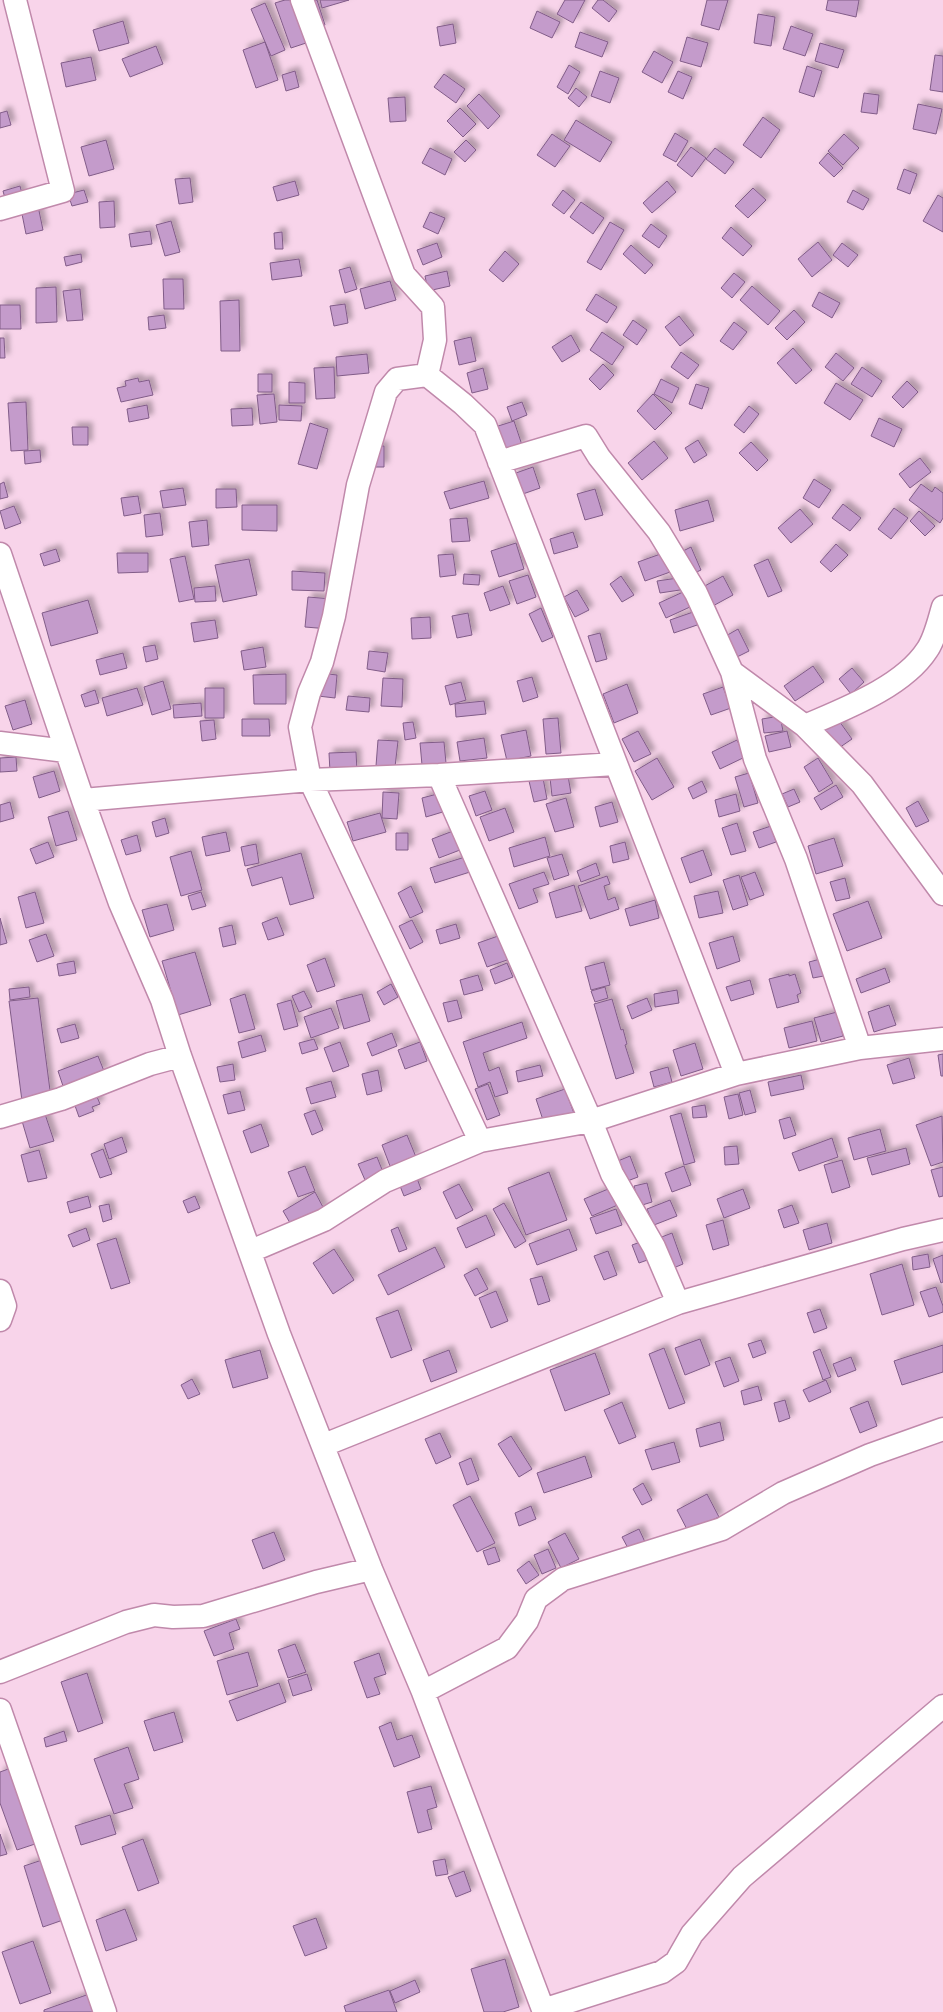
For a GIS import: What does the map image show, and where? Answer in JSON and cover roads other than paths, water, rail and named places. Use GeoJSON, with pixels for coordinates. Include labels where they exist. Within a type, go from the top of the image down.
{"type":"FeatureCollection","features":[{"type":"Feature","properties":{"kind":"street"},"geometry":{"type":"LineString","coordinates":[[0,209],[63,191],[15,0]]}},
{"type":"Feature","properties":{"kind":"street"},"geometry":{"type":"LineString","coordinates":[[302,0],[404,275],[433,307],[435,340],[427,375]]}},
{"type":"Feature","properties":{"kind":"street"},"geometry":{"type":"LineString","coordinates":[[480,1142],[310,780],[300,728],[309,693],[322,662],[334,616],[358,485],[386,392],[396,379],[427,375],[463,404],[485,425],[736,1074]]}},
{"type":"Feature","properties":{"kind":"street"},"geometry":{"type":"LineString","coordinates":[[499,462],[586,436],[599,457],[659,532],[696,593],[732,672],[755,759],[796,859],[860,1048]]}},
{"type":"Feature","properties":{"kind":"street"},"geometry":{"type":"LineString","coordinates":[[0,554],[83,800],[120,903],[162,1000],[180,1056],[279,1334],[371,1569],[423,1692],[544,2011],[662,1972],[676,1962],[692,1934],[742,1877],[943,1706]]}},
{"type":"Feature","properties":{"kind":"street"},"geometry":{"type":"LineString","coordinates":[[805,726],[864,701],[901,677],[928,650],[943,607]]}},
{"type":"Feature","properties":{"kind":"street"},"geometry":{"type":"LineString","coordinates":[[732,672],[805,726],[862,784],[943,894]]}},
{"type":"Feature","properties":{"kind":"street"},"geometry":{"type":"LineString","coordinates":[[0,743],[66,751]]}},
{"type":"Feature","properties":{"kind":"street"},"geometry":{"type":"LineString","coordinates":[[83,800],[310,780],[439,776],[615,764]]}},
{"type":"Feature","properties":{"kind":"street"},"geometry":{"type":"LineString","coordinates":[[439,776],[591,1120],[612,1174],[654,1247],[678,1304]]}},
{"type":"Feature","properties":{"kind":"street"},"geometry":{"type":"LineString","coordinates":[[251,1251],[324,1220],[385,1181],[480,1142],[591,1120],[736,1074],[860,1048],[943,1039]]}},
{"type":"Feature","properties":{"kind":"street"},"geometry":{"type":"LineString","coordinates":[[0,1117],[61,1099],[150,1064],[180,1056]]}},
{"type":"Feature","properties":{"kind":"street"},"geometry":{"type":"LineString","coordinates":[[324,1445],[678,1304],[903,1239],[943,1230]]}},
{"type":"Feature","properties":{"kind":"street"},"geometry":{"type":"LineString","coordinates":[[0,1291],[4,1306],[0,1320]]}},
{"type":"Feature","properties":{"kind":"street"},"geometry":{"type":"LineString","coordinates":[[423,1692],[508,1648],[527,1621],[536,1599],[563,1579],[722,1529],[783,1493],[870,1455],[943,1429]]}},
{"type":"Feature","properties":{"kind":"street"},"geometry":{"type":"LineString","coordinates":[[0,1672],[126,1622],[154,1615],[173,1618],[203,1616],[316,1582],[371,1569]]}},
{"type":"Feature","properties":{"kind":"street"},"geometry":{"type":"LineString","coordinates":[[0,1710],[105,2012]]}}]}
